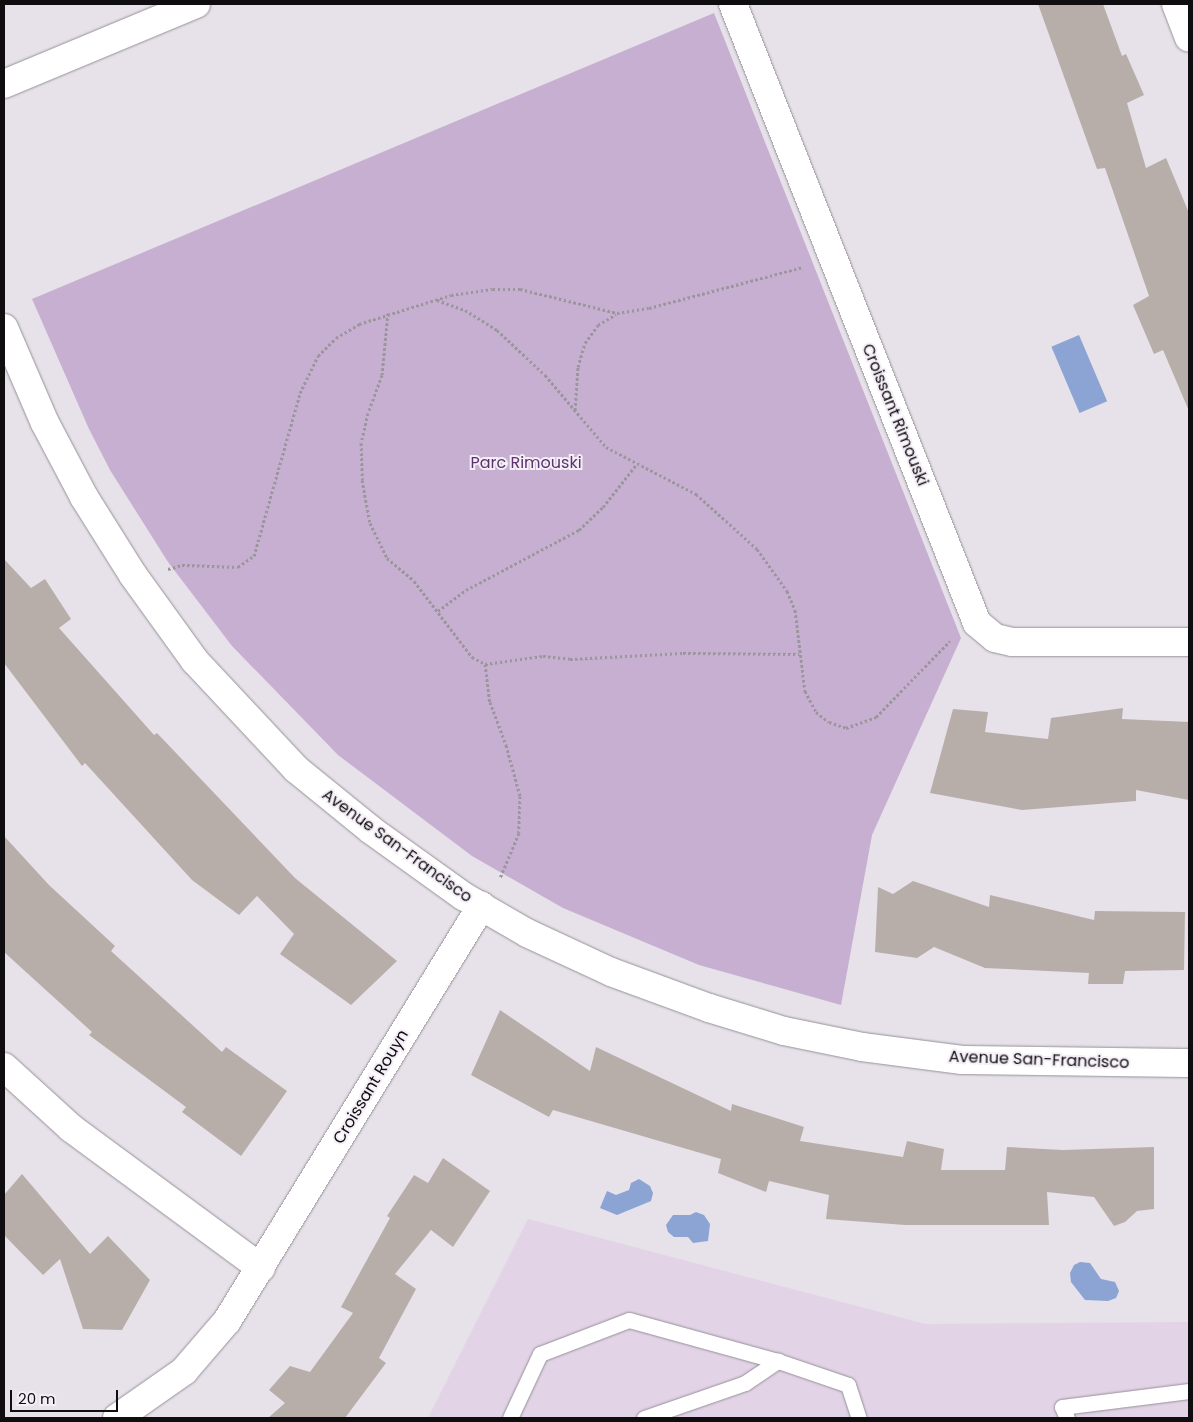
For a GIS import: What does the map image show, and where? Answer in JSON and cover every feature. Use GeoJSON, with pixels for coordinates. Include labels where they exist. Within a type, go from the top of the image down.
{"type":"FeatureCollection","features":[{"type":"Feature","properties":{"kind":"street"},"geometry":{"type":"LineString","coordinates":[[4,84],[196,4]]}},
{"type":"Feature","properties":{"kind":"street","name":"Croissant Rimouski"},"geometry":{"type":"LineString","coordinates":[[733,4],[977,623],[995,638],[1012,642],[1189,642]]}},
{"type":"Feature","properties":{"kind":"street"},"geometry":{"type":"LineString","coordinates":[[1176,4],[1189,38]]}},
{"type":"Feature","properties":{"kind":"street","name":"Avenue San-Francisco"},"geometry":{"type":"LineString","coordinates":[[4,328],[45,424],[84,497],[142,589],[195,661],[264,738],[330,799],[429,873],[481,906],[566,952],[660,991],[744,1019],[829,1040],[962,1060],[1189,1063]]}},
{"type":"Feature","properties":{"kind":"street","name":"Croissant Rouyn"},"geometry":{"type":"LineString","coordinates":[[118,1418],[177,1377],[206,1349],[261,1268],[481,906]]}},
{"type":"Feature","properties":{"kind":"street"},"geometry":{"type":"LineString","coordinates":[[4,1067],[71,1128],[261,1268]]}},
{"type":"Feature","properties":{"kind":"lane"},"geometry":{"type":"LineString","coordinates":[[510,1418],[540,1354],[629,1320],[778,1361],[848,1385],[859,1418]]}},
{"type":"Feature","properties":{"kind":"lane"},"geometry":{"type":"LineString","coordinates":[[644,1418],[745,1383],[778,1361]]}},
{"type":"Feature","properties":{"kind":"lane"},"geometry":{"type":"LineString","coordinates":[[1067,1418],[1062,1407],[1165,1391],[1189,1390]]}},
{"type":"Feature","properties":{"kind":"path"},"geometry":{"type":"LineString","coordinates":[[167,569],[182,565],[238,567],[254,556],[300,393],[318,356],[336,338],[359,324],[388,313],[493,288],[520,289],[616,313],[649,308],[806,266]]}},
{"type":"Feature","properties":{"kind":"path"},"geometry":{"type":"LineString","coordinates":[[437,300],[465,310],[497,330],[545,375],[606,447],[636,465],[696,494],[757,549],[775,571],[795,610],[804,691],[816,712],[829,722],[846,728],[876,717],[953,638]]}},
{"type":"Feature","properties":{"kind":"path"},"geometry":{"type":"LineString","coordinates":[[388,313],[382,375],[368,413],[361,443],[362,480],[370,523],[388,558],[414,581],[472,657],[485,664],[543,656],[570,660],[683,653],[800,654]]}},
{"type":"Feature","properties":{"kind":"path"},"geometry":{"type":"LineString","coordinates":[[575,410],[578,367],[585,343],[598,325],[616,313]]}},
{"type":"Feature","properties":{"kind":"path"},"geometry":{"type":"LineString","coordinates":[[438,611],[466,590],[579,530],[603,507],[636,465]]}},
{"type":"Feature","properties":{"kind":"path"},"geometry":{"type":"LineString","coordinates":[[485,664],[490,702],[506,745],[520,796],[519,833],[500,878]]}},
{"type":"Feature","properties":{"kind":"shaded area"},"geometry":{"type":"Polygon","coordinates":[[[528,1219],[925,1324],[1189,1322],[1189,1418],[428,1418],[528,1219]]]}},
{"type":"Feature","properties":{"kind":"green space","name":"Parc Rimouski"},"geometry":{"type":"Polygon","coordinates":[[[714,13],[961,638],[872,835],[841,1005],[699,965],[563,908],[472,856],[338,755],[232,646],[168,562],[110,470],[89,429],[32,299],[714,13]]]}},
{"type":"Feature","properties":{"kind":"water"},"geometry":{"type":"Polygon","coordinates":[[[1079,335],[1107,401],[1080,413],[1051,347],[1079,335]]]}},
{"type":"Feature","properties":{"kind":"water"},"geometry":{"type":"Polygon","coordinates":[[[639,1179],[650,1186],[653,1193],[651,1201],[617,1215],[600,1208],[607,1191],[616,1195],[629,1190],[631,1183],[639,1179]]]}},
{"type":"Feature","properties":{"kind":"water"},"geometry":{"type":"Polygon","coordinates":[[[696,1212],[704,1215],[710,1224],[708,1241],[693,1243],[688,1237],[674,1237],[668,1232],[666,1225],[673,1215],[690,1215],[696,1212]]]}},
{"type":"Feature","properties":{"kind":"water"},"geometry":{"type":"Polygon","coordinates":[[[1080,1262],[1090,1263],[1101,1279],[1115,1282],[1119,1291],[1116,1298],[1108,1301],[1085,1300],[1071,1282],[1070,1273],[1074,1265],[1080,1262]]]}},
{"type":"Feature","properties":{"kind":"building"},"geometry":{"type":"Polygon","coordinates":[[[1038,4],[1103,4],[1122,56],[1126,54],[1144,95],[1127,103],[1146,168],[1166,158],[1189,213],[1189,411],[1163,350],[1154,354],[1133,305],[1149,296],[1105,168],[1097,169],[1038,4]]]}},
{"type":"Feature","properties":{"kind":"building"},"geometry":{"type":"Polygon","coordinates":[[[4,559],[31,588],[45,579],[71,619],[59,628],[154,735],[157,733],[295,878],[397,961],[351,1005],[280,954],[294,934],[257,896],[239,915],[192,880],[85,763],[82,766],[4,663],[4,559]]]}},
{"type":"Feature","properties":{"kind":"building"},"geometry":{"type":"Polygon","coordinates":[[[1123,708],[1122,719],[1189,722],[1189,800],[1136,790],[1136,801],[1022,810],[930,793],[953,709],[988,712],[985,732],[1048,739],[1051,718],[1123,708]]]}},
{"type":"Feature","properties":{"kind":"building"},"geometry":{"type":"Polygon","coordinates":[[[4,836],[49,885],[115,946],[111,951],[222,1052],[226,1047],[287,1091],[241,1156],[182,1112],[186,1107],[89,1035],[92,1032],[4,952],[4,836]]]}},
{"type":"Feature","properties":{"kind":"building"},"geometry":{"type":"Polygon","coordinates":[[[913,881],[989,907],[990,895],[1094,920],[1095,911],[1185,912],[1184,970],[1125,971],[1123,984],[1088,984],[1089,973],[985,968],[934,947],[917,958],[875,952],[878,887],[893,894],[913,881]]]}},
{"type":"Feature","properties":{"kind":"building"},"geometry":{"type":"Polygon","coordinates":[[[500,1010],[590,1071],[596,1047],[731,1111],[732,1104],[804,1127],[800,1141],[903,1157],[907,1141],[944,1149],[941,1170],[1005,1170],[1007,1147],[1063,1150],[1154,1147],[1154,1209],[1137,1211],[1125,1222],[1114,1226],[1094,1197],[1047,1192],[1049,1225],[905,1225],[826,1219],[829,1195],[769,1181],[766,1192],[718,1173],[721,1159],[553,1110],[549,1117],[471,1075],[500,1010]]]}},
{"type":"Feature","properties":{"kind":"building"},"geometry":{"type":"Polygon","coordinates":[[[443,1158],[490,1191],[453,1247],[431,1230],[395,1274],[416,1289],[379,1358],[386,1363],[345,1418],[268,1418],[285,1403],[269,1390],[290,1366],[310,1372],[353,1313],[341,1307],[390,1218],[387,1216],[414,1175],[428,1183],[443,1158]]]}},
{"type":"Feature","properties":{"kind":"building"},"geometry":{"type":"Polygon","coordinates":[[[22,1174],[90,1254],[108,1236],[150,1280],[122,1330],[83,1329],[60,1259],[43,1275],[4,1235],[4,1195],[22,1174]]]}}]}
